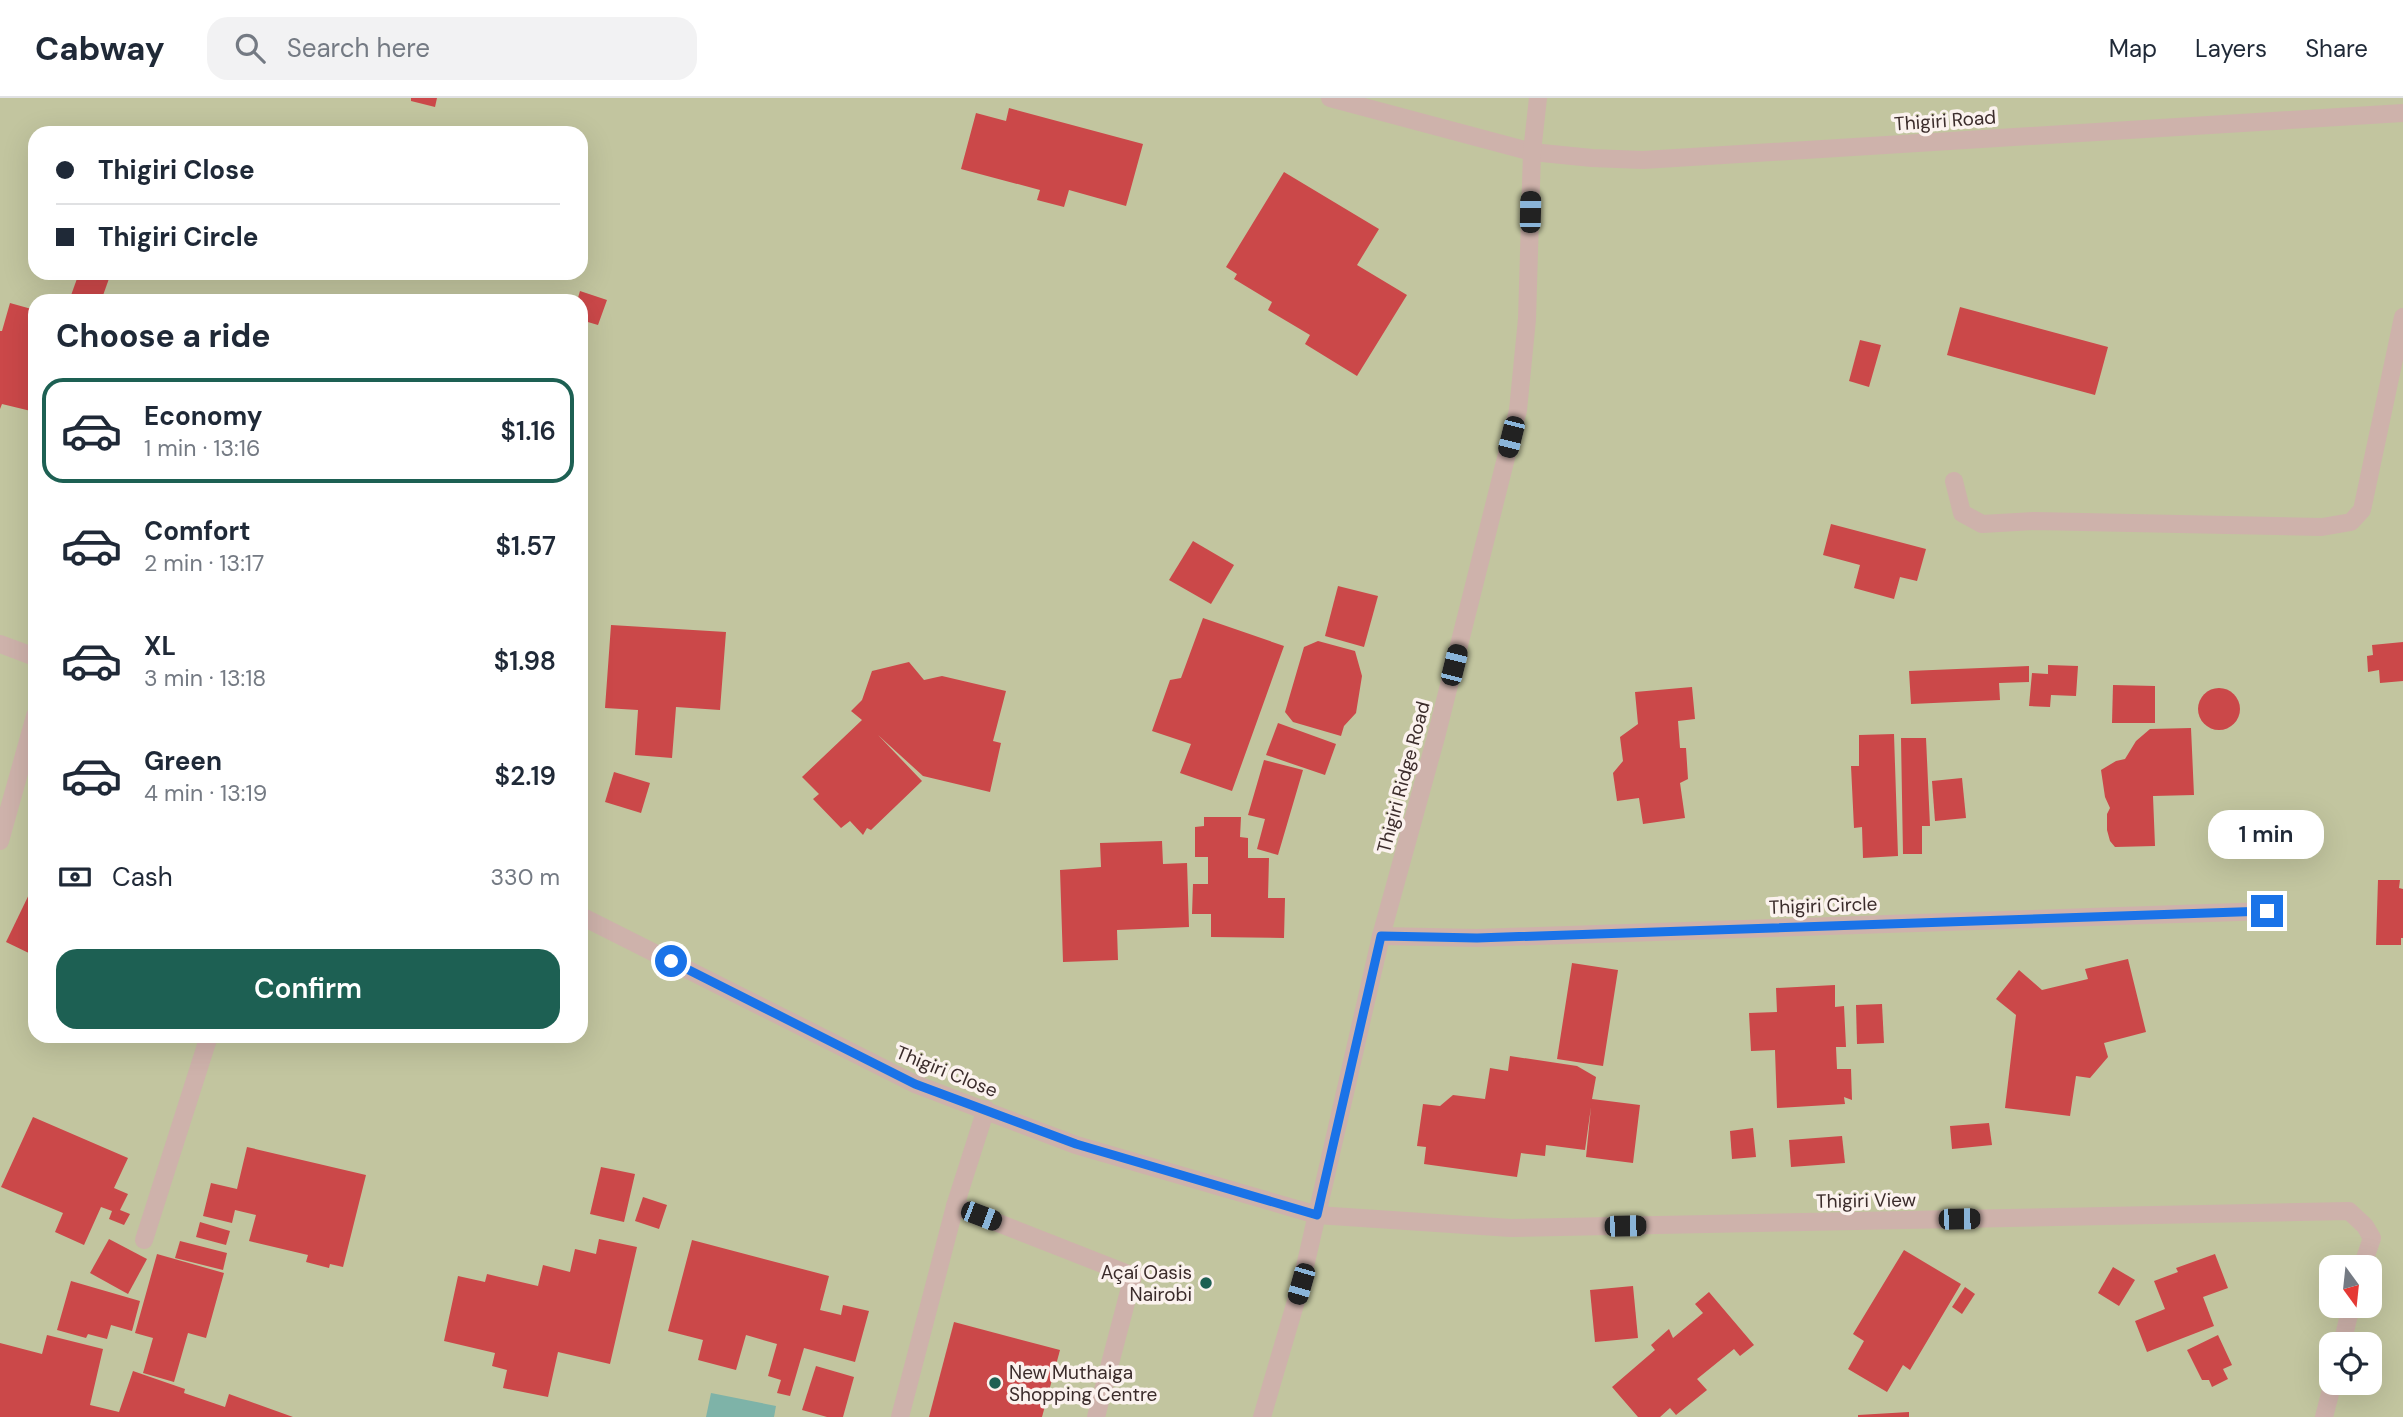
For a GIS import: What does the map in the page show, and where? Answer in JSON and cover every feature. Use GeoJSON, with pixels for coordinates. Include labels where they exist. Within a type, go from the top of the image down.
{"type":"FeatureCollection","features":[{"type":"Feature","properties":{"kind":"street","name":"Thigiri Road"},"geometry":{"type":"LineString","coordinates":[[1330,98],[1532,152],[1643,160],[2403,113]]}},
{"type":"Feature","properties":{"kind":"street","name":"Thigiri Ridge Road"},"geometry":{"type":"LineString","coordinates":[[1262,1417],[1301,1284],[1381,936],[1436,737],[1518,410],[1527,319],[1532,152],[1538,98]]}},
{"type":"Feature","properties":{"kind":"street"},"geometry":{"type":"LineString","coordinates":[[1954,481],[1962,513],[1982,524],[2034,521],[2322,527],[2351,522],[2362,510],[2403,317]]}},
{"type":"Feature","properties":{"kind":"street"},"geometry":{"type":"LineString","coordinates":[[0,644],[28,654]]}},
{"type":"Feature","properties":{"kind":"street"},"geometry":{"type":"LineString","coordinates":[[0,841],[28,741]]}},
{"type":"Feature","properties":{"kind":"street","name":"Thigiri Circle"},"geometry":{"type":"LineString","coordinates":[[1381,936],[1490,938],[2267,911]]}},
{"type":"Feature","properties":{"kind":"street","name":"Thigiri Close"},"geometry":{"type":"LineString","coordinates":[[588,920],[915,1084],[1076,1144],[1317,1215]]}},
{"type":"Feature","properties":{"kind":"street"},"geometry":{"type":"LineString","coordinates":[[144,1240],[207,1043]]}},
{"type":"Feature","properties":{"kind":"street"},"geometry":{"type":"LineString","coordinates":[[900,1417],[956,1206],[986,1109]]}},
{"type":"Feature","properties":{"kind":"street"},"geometry":{"type":"LineString","coordinates":[[956,1206],[1133,1276],[1096,1417]]}},
{"type":"Feature","properties":{"kind":"street","name":"Thigiri View"},"geometry":{"type":"LineString","coordinates":[[1317,1215],[1511,1228],[2349,1211],[2365,1226],[2372,1238],[2366,1255]]}},
{"type":"Feature","properties":{"kind":"street"},"geometry":{"type":"LineString","coordinates":[[2324,1417],[2330,1395]]}},
{"type":"Feature","properties":{"kind":"green space"},"geometry":{"type":"Polygon","coordinates":[[[0,98],[2403,98],[2403,1417],[0,1417],[0,98]]]}},
{"type":"Feature","properties":{"kind":"water"},"geometry":{"type":"Polygon","coordinates":[[[711,1393],[776,1406],[774,1417],[706,1417],[711,1393]]]}},
{"type":"Feature","properties":{"kind":"building"},"geometry":{"type":"Polygon","coordinates":[[[411,98],[437,98],[435,107],[411,101],[411,98]]]}},
{"type":"Feature","properties":{"kind":"building"},"geometry":{"type":"Polygon","coordinates":[[[1009,108],[1143,144],[1126,206],[1069,190],[1064,207],[1037,200],[1040,190],[961,169],[976,113],[1006,121],[1009,108]]]}},
{"type":"Feature","properties":{"kind":"building"},"geometry":{"type":"Polygon","coordinates":[[[1284,172],[1379,229],[1357,265],[1407,295],[1357,376],[1305,344],[1310,335],[1268,310],[1272,302],[1234,279],[1237,274],[1226,267],[1284,172]]]}},
{"type":"Feature","properties":{"kind":"building"},"geometry":{"type":"Polygon","coordinates":[[[76,280],[108,280],[104,294],[72,294],[76,280]]]}},
{"type":"Feature","properties":{"kind":"building"},"geometry":{"type":"Polygon","coordinates":[[[580,291],[607,300],[598,325],[588,322],[588,294],[579,294],[580,291]]]}},
{"type":"Feature","properties":{"kind":"building"},"geometry":{"type":"Polygon","coordinates":[[[10,303],[28,308],[28,410],[2,404],[0,409],[2,331],[10,303]]]}},
{"type":"Feature","properties":{"kind":"building"},"geometry":{"type":"Polygon","coordinates":[[[1960,307],[2108,347],[2095,395],[1947,355],[1960,307]]]}},
{"type":"Feature","properties":{"kind":"building"},"geometry":{"type":"Polygon","coordinates":[[[1860,340],[1881,345],[1869,387],[1849,381],[1860,340]]]}},
{"type":"Feature","properties":{"kind":"building"},"geometry":{"type":"Polygon","coordinates":[[[1831,524],[1926,549],[1917,581],[1900,577],[1894,599],[1854,588],[1860,565],[1823,555],[1831,524]]]}},
{"type":"Feature","properties":{"kind":"building"},"geometry":{"type":"Polygon","coordinates":[[[1193,541],[1234,565],[1211,604],[1169,580],[1193,541]]]}},
{"type":"Feature","properties":{"kind":"building"},"geometry":{"type":"Polygon","coordinates":[[[1338,586],[1378,596],[1364,647],[1325,636],[1338,586]]]}},
{"type":"Feature","properties":{"kind":"building"},"geometry":{"type":"Polygon","coordinates":[[[1203,618],[1284,646],[1232,791],[1180,773],[1191,744],[1152,731],[1170,680],[1181,678],[1203,618]]]}},
{"type":"Feature","properties":{"kind":"building"},"geometry":{"type":"Polygon","coordinates":[[[611,625],[726,632],[720,710],[676,707],[672,758],[635,755],[638,710],[605,708],[611,625]]]}},
{"type":"Feature","properties":{"kind":"building"},"geometry":{"type":"Polygon","coordinates":[[[1318,641],[1355,651],[1362,676],[1356,713],[1344,726],[1341,736],[1293,722],[1285,712],[1304,647],[1318,641]]]}},
{"type":"Feature","properties":{"kind":"building"},"geometry":{"type":"Polygon","coordinates":[[[2403,642],[2403,681],[2380,683],[2379,670],[2368,672],[2367,656],[2373,655],[2372,645],[2403,642]]]}},
{"type":"Feature","properties":{"kind":"building"},"geometry":{"type":"Polygon","coordinates":[[[909,662],[924,680],[942,676],[1006,691],[993,741],[1001,743],[990,792],[923,776],[878,735],[922,781],[871,830],[867,828],[863,835],[850,821],[841,828],[813,799],[819,794],[802,777],[862,720],[851,711],[862,700],[872,671],[909,662]]]}},
{"type":"Feature","properties":{"kind":"building"},"geometry":{"type":"Polygon","coordinates":[[[2048,665],[2078,666],[2076,696],[2051,695],[2050,707],[2029,706],[2032,673],[2048,674],[2048,665]]]}},
{"type":"Feature","properties":{"kind":"building"},"geometry":{"type":"Polygon","coordinates":[[[2029,666],[2029,682],[1999,683],[2000,700],[1911,704],[1909,671],[2029,666]]]}},
{"type":"Feature","properties":{"kind":"building"},"geometry":{"type":"Polygon","coordinates":[[[2113,685],[2155,686],[2155,723],[2112,723],[2113,685]]]}},
{"type":"Feature","properties":{"kind":"building"},"geometry":{"type":"Polygon","coordinates":[[[1692,687],[1695,719],[1678,721],[1680,748],[1686,748],[1688,779],[1680,783],[1685,818],[1643,824],[1639,798],[1617,801],[1613,773],[1623,761],[1620,737],[1638,724],[1635,692],[1692,687]]]}},
{"type":"Feature","properties":{"kind":"building"},"geometry":{"type":"Polygon","coordinates":[[[2219,688],[2234,694],[2240,709],[2234,724],[2219,730],[2204,724],[2198,709],[2204,694],[2219,688]]]}},
{"type":"Feature","properties":{"kind":"building"},"geometry":{"type":"Polygon","coordinates":[[[1278,723],[1336,744],[1325,775],[1266,755],[1278,723]]]}},
{"type":"Feature","properties":{"kind":"building"},"geometry":{"type":"Polygon","coordinates":[[[2191,728],[2194,795],[2153,796],[2155,846],[2115,847],[2107,830],[2107,814],[2110,808],[2105,797],[2101,770],[2125,759],[2136,741],[2150,729],[2191,728]]]}},
{"type":"Feature","properties":{"kind":"building"},"geometry":{"type":"Polygon","coordinates":[[[1894,734],[1898,856],[1863,858],[1862,827],[1854,828],[1851,766],[1859,766],[1859,735],[1894,734]]]}},
{"type":"Feature","properties":{"kind":"building"},"geometry":{"type":"Polygon","coordinates":[[[1901,738],[1926,738],[1930,826],[1922,826],[1922,854],[1903,854],[1901,738]]]}},
{"type":"Feature","properties":{"kind":"building"},"geometry":{"type":"Polygon","coordinates":[[[1264,760],[1303,770],[1278,855],[1257,849],[1265,819],[1248,815],[1264,760]]]}},
{"type":"Feature","properties":{"kind":"building"},"geometry":{"type":"Polygon","coordinates":[[[614,772],[650,783],[641,813],[605,802],[614,772]]]}},
{"type":"Feature","properties":{"kind":"building"},"geometry":{"type":"Polygon","coordinates":[[[1962,778],[1966,818],[1935,821],[1932,781],[1962,778]]]}},
{"type":"Feature","properties":{"kind":"building"},"geometry":{"type":"Polygon","coordinates":[[[1204,817],[1241,817],[1240,837],[1248,838],[1248,858],[1269,858],[1268,898],[1285,898],[1284,938],[1211,937],[1211,914],[1192,914],[1193,884],[1208,884],[1208,857],[1195,857],[1195,827],[1204,826],[1204,817]]]}},
{"type":"Feature","properties":{"kind":"building"},"geometry":{"type":"Polygon","coordinates":[[[1162,841],[1163,864],[1187,863],[1189,927],[1117,930],[1118,960],[1063,962],[1060,870],[1101,867],[1100,843],[1162,841]]]}},
{"type":"Feature","properties":{"kind":"building"},"geometry":{"type":"Polygon","coordinates":[[[2378,880],[2400,880],[2399,888],[2403,889],[2401,945],[2376,945],[2378,880]]]}},
{"type":"Feature","properties":{"kind":"building"},"geometry":{"type":"Polygon","coordinates":[[[28,896],[28,953],[6,942],[28,896]]]}},
{"type":"Feature","properties":{"kind":"building"},"geometry":{"type":"Polygon","coordinates":[[[2128,959],[2146,1032],[2104,1043],[2108,1057],[2090,1078],[2076,1076],[2070,1116],[2005,1108],[2016,1015],[1996,999],[2019,970],[2042,990],[2088,979],[2085,969],[2128,959]]]}},
{"type":"Feature","properties":{"kind":"building"},"geometry":{"type":"Polygon","coordinates":[[[1572,963],[1618,970],[1603,1066],[1557,1059],[1572,963]]]}},
{"type":"Feature","properties":{"kind":"building"},"geometry":{"type":"Polygon","coordinates":[[[1835,985],[1835,1007],[1844,1006],[1846,1047],[1836,1047],[1837,1069],[1851,1069],[1852,1100],[1844,1097],[1845,1104],[1777,1108],[1775,1050],[1751,1051],[1749,1013],[1777,1012],[1776,988],[1835,985]]]}},
{"type":"Feature","properties":{"kind":"building"},"geometry":{"type":"Polygon","coordinates":[[[1882,1004],[1884,1043],[1857,1044],[1856,1005],[1882,1004]]]}},
{"type":"Feature","properties":{"kind":"building"},"geometry":{"type":"Polygon","coordinates":[[[1510,1056],[1577,1066],[1596,1077],[1592,1099],[1640,1105],[1633,1163],[1586,1157],[1591,1107],[1585,1150],[1546,1145],[1545,1156],[1521,1153],[1517,1177],[1424,1164],[1426,1147],[1417,1146],[1423,1104],[1440,1106],[1453,1095],[1485,1099],[1490,1068],[1508,1071],[1510,1056]]]}},
{"type":"Feature","properties":{"kind":"building"},"geometry":{"type":"Polygon","coordinates":[[[33,1117],[128,1158],[114,1188],[128,1194],[120,1210],[130,1214],[124,1225],[109,1219],[112,1211],[101,1207],[84,1245],[55,1232],[63,1213],[1,1187],[33,1117]]]}},
{"type":"Feature","properties":{"kind":"building"},"geometry":{"type":"Polygon","coordinates":[[[1989,1123],[1992,1145],[1952,1149],[1950,1126],[1989,1123]]]}},
{"type":"Feature","properties":{"kind":"building"},"geometry":{"type":"Polygon","coordinates":[[[1753,1128],[1756,1157],[1732,1159],[1730,1131],[1753,1128]]]}},
{"type":"Feature","properties":{"kind":"building"},"geometry":{"type":"Polygon","coordinates":[[[1842,1136],[1845,1163],[1791,1167],[1789,1140],[1842,1136]]]}},
{"type":"Feature","properties":{"kind":"building"},"geometry":{"type":"Polygon","coordinates":[[[247,1147],[366,1175],[343,1267],[330,1264],[329,1268],[306,1262],[308,1255],[249,1241],[256,1215],[235,1210],[232,1223],[203,1216],[211,1183],[237,1189],[247,1147]]]}},
{"type":"Feature","properties":{"kind":"building"},"geometry":{"type":"Polygon","coordinates":[[[601,1167],[635,1174],[624,1222],[590,1214],[601,1167]]]}},
{"type":"Feature","properties":{"kind":"building"},"geometry":{"type":"Polygon","coordinates":[[[643,1197],[667,1205],[659,1229],[635,1221],[643,1197]]]}},
{"type":"Feature","properties":{"kind":"building"},"geometry":{"type":"Polygon","coordinates":[[[200,1222],[230,1231],[226,1245],[196,1237],[200,1222]]]}},
{"type":"Feature","properties":{"kind":"building"},"geometry":{"type":"Polygon","coordinates":[[[109,1239],[147,1259],[128,1294],[90,1273],[109,1239]]]}},
{"type":"Feature","properties":{"kind":"building"},"geometry":{"type":"Polygon","coordinates":[[[599,1239],[637,1247],[610,1364],[558,1352],[548,1397],[503,1388],[507,1370],[492,1366],[495,1353],[444,1341],[458,1276],[485,1282],[487,1274],[538,1286],[543,1265],[570,1272],[575,1249],[596,1254],[599,1239]]]}},
{"type":"Feature","properties":{"kind":"building"},"geometry":{"type":"Polygon","coordinates":[[[692,1240],[829,1276],[820,1310],[841,1315],[843,1305],[869,1311],[855,1362],[804,1348],[790,1396],[777,1393],[781,1380],[768,1376],[777,1344],[746,1335],[736,1370],[698,1360],[703,1340],[668,1331],[692,1240]]]}},
{"type":"Feature","properties":{"kind":"building"},"geometry":{"type":"Polygon","coordinates":[[[180,1241],[227,1253],[223,1270],[175,1258],[180,1241]]]}},
{"type":"Feature","properties":{"kind":"building"},"geometry":{"type":"Polygon","coordinates":[[[1904,1250],[1961,1284],[1910,1370],[1903,1365],[1887,1392],[1848,1369],[1864,1341],[1853,1334],[1904,1250]]]}},
{"type":"Feature","properties":{"kind":"building"},"geometry":{"type":"Polygon","coordinates":[[[157,1254],[224,1273],[206,1338],[188,1333],[174,1382],[143,1373],[153,1338],[135,1333],[157,1254]]]}},
{"type":"Feature","properties":{"kind":"building"},"geometry":{"type":"Polygon","coordinates":[[[2215,1254],[2228,1288],[2203,1297],[2214,1326],[2147,1352],[2135,1321],[2165,1309],[2154,1281],[2178,1272],[2176,1268],[2215,1254]]]}},
{"type":"Feature","properties":{"kind":"building"},"geometry":{"type":"Polygon","coordinates":[[[2113,1267],[2135,1280],[2119,1306],[2098,1293],[2113,1267]]]}},
{"type":"Feature","properties":{"kind":"building"},"geometry":{"type":"Polygon","coordinates":[[[71,1281],[140,1301],[132,1331],[111,1325],[107,1339],[88,1334],[86,1338],[57,1330],[71,1281]]]}},
{"type":"Feature","properties":{"kind":"building"},"geometry":{"type":"Polygon","coordinates":[[[1633,1286],[1638,1338],[1595,1342],[1590,1290],[1633,1286]]]}},
{"type":"Feature","properties":{"kind":"building"},"geometry":{"type":"Polygon","coordinates":[[[1965,1287],[1975,1294],[1962,1314],[1952,1307],[1965,1287]]]}},
{"type":"Feature","properties":{"kind":"building"},"geometry":{"type":"Polygon","coordinates":[[[1709,1292],[1754,1345],[1740,1356],[1734,1349],[1697,1379],[1707,1390],[1676,1415],[1670,1408],[1660,1417],[1638,1417],[1612,1387],[1655,1350],[1651,1345],[1669,1329],[1673,1338],[1703,1313],[1695,1304],[1709,1292]]]}},
{"type":"Feature","properties":{"kind":"building","name":"New Muthaiga Shopping Centre"},"geometry":{"type":"Polygon","coordinates":[[[954,1322],[1060,1350],[1042,1417],[929,1417],[954,1322]]]}},
{"type":"Feature","properties":{"kind":"building"},"geometry":{"type":"Polygon","coordinates":[[[47,1335],[103,1349],[90,1405],[119,1412],[133,1371],[185,1389],[184,1393],[225,1407],[229,1394],[293,1417],[0,1417],[0,1343],[42,1354],[47,1335]]]}},
{"type":"Feature","properties":{"kind":"building"},"geometry":{"type":"Polygon","coordinates":[[[2218,1335],[2232,1365],[2223,1369],[2228,1379],[2212,1387],[2209,1380],[2202,1380],[2187,1350],[2218,1335]]]}},
{"type":"Feature","properties":{"kind":"building"},"geometry":{"type":"Polygon","coordinates":[[[816,1366],[854,1377],[843,1417],[827,1417],[802,1410],[816,1366]]]}},
{"type":"Feature","properties":{"kind":"building"},"geometry":{"type":"Polygon","coordinates":[[[1909,1412],[1909,1417],[1858,1417],[1858,1415],[1909,1412]]]}},
{"type":"Feature","properties":{"kind":"place","name":"Açaí Oasis Nairobi"},"geometry":{"type":"Point","coordinates":[1206,1283]}},
{"type":"Feature","properties":{"kind":"place","name":"New Muthaiga Shopping Centre"},"geometry":{"type":"Point","coordinates":[995,1383]}},
{"type":"Feature","properties":{"kind":"route"},"geometry":{"type":"LineString","coordinates":[[671,961],[915,1084],[1076,1144],[1317,1215],[1381,936],[1477,938],[2267,911]]}}]}
